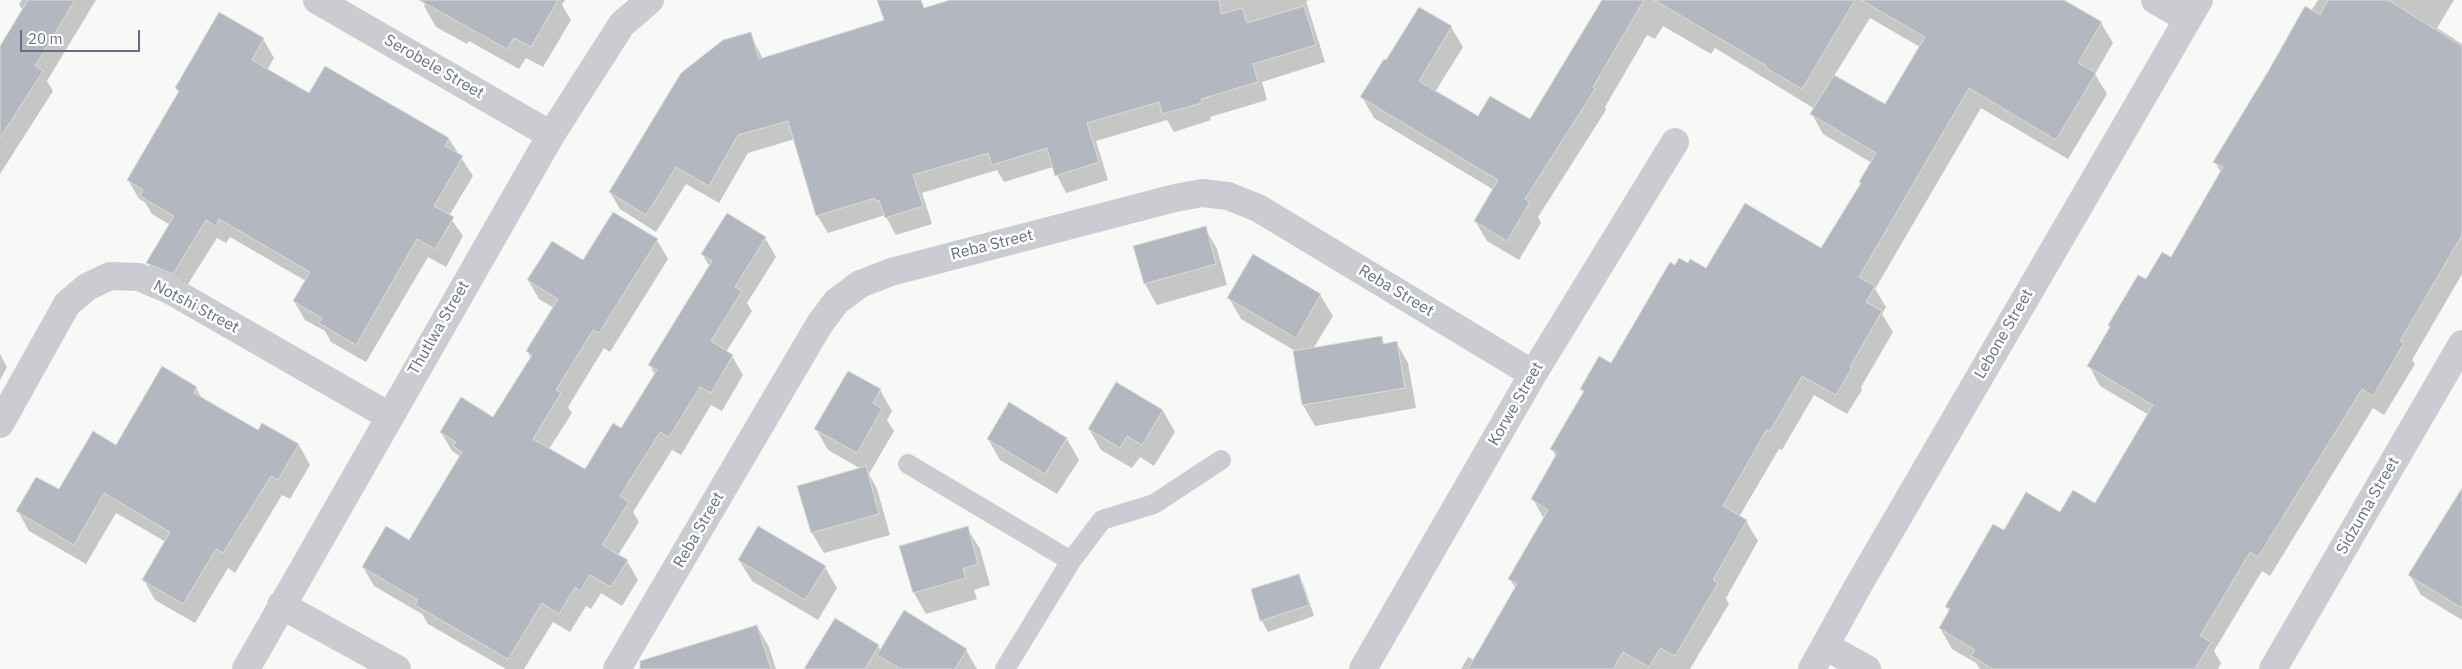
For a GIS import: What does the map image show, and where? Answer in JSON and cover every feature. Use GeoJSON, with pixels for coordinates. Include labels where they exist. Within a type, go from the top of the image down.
{"type":"FeatureCollection","features":[{"type":"Feature","properties":{"kind":"street","name":"Serobele Street"},"geometry":{"type":"LineString","coordinates":[[317,0],[551,135]]}},
{"type":"Feature","properties":{"kind":"street","name":"Thutlwa Street"},"geometry":{"type":"LineString","coordinates":[[246,669],[551,135],[622,24],[650,0]]}},
{"type":"Feature","properties":{"kind":"street"},"geometry":{"type":"LineString","coordinates":[[2155,0],[2193,9]]}},
{"type":"Feature","properties":{"kind":"street","name":"Lebone Street"},"geometry":{"type":"LineString","coordinates":[[1812,669],[1858,586],[2193,9]]}},
{"type":"Feature","properties":{"kind":"street","name":"Korwe Street"},"geometry":{"type":"LineString","coordinates":[[1362,669],[1533,374],[1675,142]]}},
{"type":"Feature","properties":{"kind":"street","name":"Reba Street"},"geometry":{"type":"LineString","coordinates":[[617,669],[830,310],[836,302],[860,284],[891,272],[1175,198],[1202,193],[1228,196],[1258,208],[1533,374]]}},
{"type":"Feature","properties":{"kind":"street","name":"Notshi Street"},"geometry":{"type":"LineString","coordinates":[[0,424],[67,304],[87,287],[110,276],[139,277],[170,290],[389,416]]}},
{"type":"Feature","properties":{"kind":"street","name":"Sidzuma Street"},"geometry":{"type":"LineString","coordinates":[[2274,669],[2462,344]]}},
{"type":"Feature","properties":{"kind":"street"},"geometry":{"type":"LineString","coordinates":[[281,605],[397,669]]}},
{"type":"Feature","properties":{"kind":"street"},"geometry":{"type":"LineString","coordinates":[[1825,646],[1867,669]]}},
{"type":"Feature","properties":{"kind":"lane"},"geometry":{"type":"LineString","coordinates":[[1005,669],[1071,561],[1102,520],[1154,504],[1221,460]]}},
{"type":"Feature","properties":{"kind":"lane"},"geometry":{"type":"LineString","coordinates":[[908,464],[1071,561]]}},
{"type":"Feature","properties":{"kind":"building"},"geometry":{"type":"Polygon","coordinates":[[[28,0],[75,0],[35,66],[43,71],[0,138],[0,46],[28,0]]]}},
{"type":"Feature","properties":{"kind":"building"},"geometry":{"type":"Polygon","coordinates":[[[419,0],[558,0],[531,47],[514,38],[507,49],[419,0]]]}},
{"type":"Feature","properties":{"kind":"building"},"geometry":{"type":"Polygon","coordinates":[[[877,0],[921,0],[924,8],[950,0],[1219,0],[1221,14],[1242,8],[1247,23],[1304,6],[1316,45],[1253,64],[1258,82],[1201,99],[1202,103],[1162,114],[1159,102],[1087,123],[1099,162],[1055,176],[1047,148],[992,165],[988,153],[913,175],[923,206],[885,218],[879,200],[876,201],[875,198],[816,216],[788,121],[738,135],[709,186],[676,167],[646,215],[609,192],[681,73],[723,40],[751,32],[759,59],[884,20],[877,0]]]}},
{"type":"Feature","properties":{"kind":"building"},"geometry":{"type":"Polygon","coordinates":[[[1602,0],[1644,0],[1593,87],[1595,89],[1525,199],[1530,202],[1507,241],[1474,221],[1498,180],[1360,97],[1419,7],[1452,26],[1419,81],[1478,116],[1490,96],[1530,119],[1602,0]]]}},
{"type":"Feature","properties":{"kind":"building"},"geometry":{"type":"Polygon","coordinates":[[[1654,0],[1855,0],[1802,89],[1766,68],[1767,66],[1654,0]]]}},
{"type":"Feature","properties":{"kind":"building"},"geometry":{"type":"Polygon","coordinates":[[[1861,0],[2064,0],[2102,22],[2078,63],[2096,73],[2056,140],[1969,88],[1859,277],[1875,286],[1866,302],[1882,311],[1850,367],[1852,368],[1836,395],[1802,376],[1770,431],[1767,429],[1723,506],[1747,520],[1713,580],[1718,583],[1675,656],[1660,648],[1649,667],[1623,652],[1613,669],[1468,669],[1517,584],[1508,579],[1548,510],[1531,499],[1557,453],[1550,449],[1584,391],[1580,389],[1599,356],[1611,363],[1670,262],[1675,265],[1679,258],[1688,263],[1690,259],[1706,268],[1745,203],[1821,248],[1861,183],[1859,182],[1876,153],[1810,114],[1834,75],[1885,104],[1925,37],[1861,0]]]}},
{"type":"Feature","properties":{"kind":"building"},"geometry":{"type":"Polygon","coordinates":[[[2328,0],[2388,0],[2462,46],[2462,235],[2400,341],[2404,343],[2373,396],[2362,389],[2258,557],[2250,552],[2200,636],[2211,642],[2195,669],[1993,669],[1971,656],[1975,650],[1939,628],[1950,609],[1945,607],[1993,524],[2004,530],[2026,492],[2060,512],[2073,490],[2095,503],[2153,405],[2087,366],[2110,327],[2108,325],[2138,275],[2146,279],[2162,252],[2171,257],[2223,167],[2213,162],[2269,70],[2305,6],[2320,15],[2328,0]]]}},
{"type":"Feature","properties":{"kind":"building"},"geometry":{"type":"Polygon","coordinates":[[[219,12],[264,38],[252,60],[309,93],[325,66],[449,138],[445,146],[463,156],[434,206],[454,217],[435,249],[417,239],[356,345],[319,323],[322,318],[293,301],[310,272],[219,219],[216,226],[206,220],[173,274],[146,263],[174,216],[140,196],[143,190],[127,180],[179,91],[175,88],[219,12]]]}},
{"type":"Feature","properties":{"kind":"building"},"geometry":{"type":"Polygon","coordinates":[[[613,212],[658,239],[599,333],[593,330],[556,390],[561,393],[533,439],[585,469],[613,423],[621,428],[657,370],[648,365],[712,261],[701,254],[727,213],[766,237],[735,287],[742,291],[711,341],[733,355],[711,393],[700,387],[669,437],[660,432],[620,496],[629,502],[602,545],[628,560],[611,587],[590,575],[580,591],[575,587],[559,614],[542,603],[508,659],[415,605],[418,600],[362,567],[386,526],[409,540],[462,452],[453,446],[456,442],[440,432],[461,397],[493,417],[532,355],[526,351],[558,299],[527,280],[552,241],[583,260],[613,212]]]}},
{"type":"Feature","properties":{"kind":"building"},"geometry":{"type":"Polygon","coordinates":[[[1206,226],[1216,264],[1144,284],[1133,246],[1206,226]]]}},
{"type":"Feature","properties":{"kind":"building"},"geometry":{"type":"Polygon","coordinates":[[[1253,254],[1321,294],[1296,338],[1227,298],[1253,254]]]}},
{"type":"Feature","properties":{"kind":"building"},"geometry":{"type":"Polygon","coordinates":[[[1382,336],[1383,344],[1397,341],[1405,388],[1302,405],[1293,351],[1382,336]]]}},
{"type":"Feature","properties":{"kind":"building"},"geometry":{"type":"Polygon","coordinates":[[[162,366],[197,387],[194,393],[258,430],[262,423],[299,444],[278,480],[271,476],[223,553],[216,549],[183,604],[142,580],[170,532],[104,493],[74,545],[16,511],[36,477],[59,489],[93,431],[116,445],[162,366]]]}},
{"type":"Feature","properties":{"kind":"building"},"geometry":{"type":"Polygon","coordinates":[[[848,371],[881,389],[873,403],[882,409],[857,453],[814,429],[848,371]]]}},
{"type":"Feature","properties":{"kind":"building"},"geometry":{"type":"Polygon","coordinates":[[[1116,382],[1163,410],[1142,445],[1127,436],[1120,448],[1088,429],[1116,382]]]}},
{"type":"Feature","properties":{"kind":"building"},"geometry":{"type":"Polygon","coordinates":[[[1009,402],[1067,438],[1045,474],[987,439],[1009,402]]]}},
{"type":"Feature","properties":{"kind":"building"},"geometry":{"type":"Polygon","coordinates":[[[866,466],[879,514],[811,533],[797,486],[866,466]]]}},
{"type":"Feature","properties":{"kind":"building"},"geometry":{"type":"Polygon","coordinates":[[[2462,488],[2462,608],[2408,575],[2462,488]]]}},
{"type":"Feature","properties":{"kind":"building"},"geometry":{"type":"Polygon","coordinates":[[[758,526],[826,566],[805,600],[738,560],[758,526]]]}},
{"type":"Feature","properties":{"kind":"building"},"geometry":{"type":"Polygon","coordinates":[[[968,526],[978,564],[963,569],[966,578],[913,593],[899,546],[968,526]]]}},
{"type":"Feature","properties":{"kind":"building"},"geometry":{"type":"Polygon","coordinates":[[[1299,574],[1309,605],[1260,621],[1251,589],[1299,574]]]}},
{"type":"Feature","properties":{"kind":"building"},"geometry":{"type":"Polygon","coordinates":[[[904,610],[967,649],[955,669],[901,669],[877,655],[904,610]]]}},
{"type":"Feature","properties":{"kind":"building"},"geometry":{"type":"Polygon","coordinates":[[[835,618],[879,645],[865,669],[804,669],[835,618]]]}},
{"type":"Feature","properties":{"kind":"building"},"geometry":{"type":"Polygon","coordinates":[[[757,625],[771,669],[640,669],[640,661],[757,625]]]}}]}
